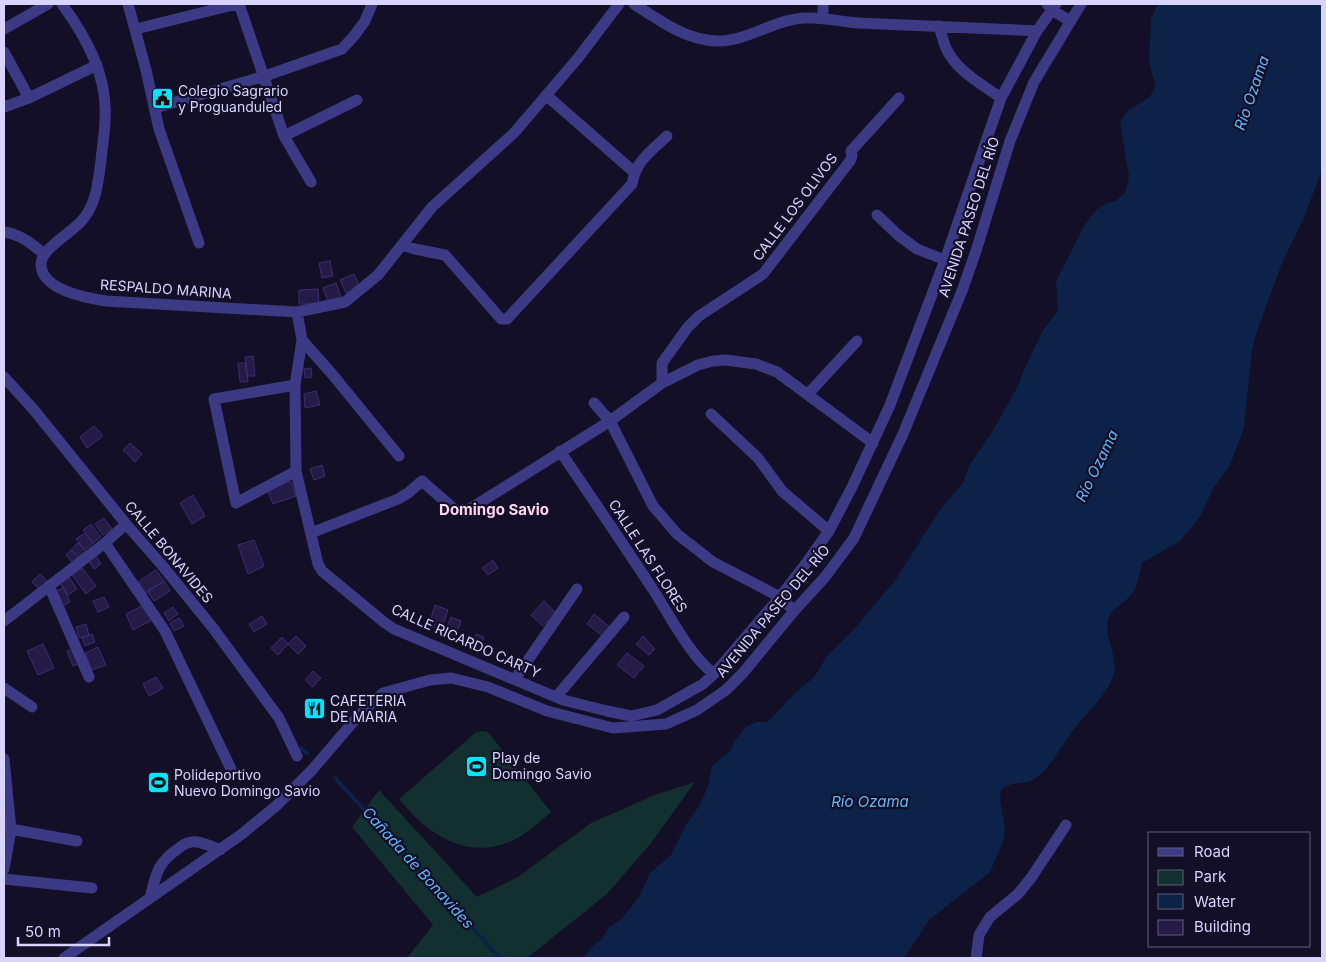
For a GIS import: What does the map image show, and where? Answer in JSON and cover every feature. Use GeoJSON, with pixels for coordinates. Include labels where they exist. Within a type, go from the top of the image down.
{"type":"FeatureCollection","features":[{"type":"Feature","properties":{"kind":"street"},"geometry":{"type":"LineString","coordinates":[[4,29],[48,4]]}},
{"type":"Feature","properties":{"kind":"street"},"geometry":{"type":"LineString","coordinates":[[4,232],[13,233],[30,242],[44,254],[75,229],[85,218],[94,202],[98,187],[106,118],[102,79],[90,49],[62,4]]}},
{"type":"Feature","properties":{"kind":"street"},"geometry":{"type":"LineString","coordinates":[[128,4],[136,29],[159,129],[199,243]]}},
{"type":"Feature","properties":{"kind":"street"},"geometry":{"type":"LineString","coordinates":[[136,29],[238,4],[265,76],[284,136],[311,182]]}},
{"type":"Feature","properties":{"kind":"street"},"geometry":{"type":"LineString","coordinates":[[155,108],[265,76],[342,49],[365,21],[372,4]]}},
{"type":"Feature","properties":{"kind":"street","name":"RESPALDO MARINA"},"geometry":{"type":"LineString","coordinates":[[44,254],[41,263],[42,271],[47,279],[57,287],[83,298],[297,312],[344,302],[378,275],[432,207],[514,133],[578,58],[619,4]]}},
{"type":"Feature","properties":{"kind":"street"},"geometry":{"type":"LineString","coordinates":[[634,4],[675,30],[694,38],[716,41],[750,36],[789,20],[804,18],[1037,31]]}},
{"type":"Feature","properties":{"kind":"street"},"geometry":{"type":"LineString","coordinates":[[823,18],[824,4]]}},
{"type":"Feature","properties":{"kind":"street","name":"AVENIDA PASEO DEL RÍO"},"geometry":{"type":"LineString","coordinates":[[64,958],[220,850],[276,806],[312,770],[360,714],[383,693],[430,680],[451,678],[488,687],[547,711],[613,728],[666,724],[697,710],[726,690],[825,578],[854,538],[903,434],[962,291],[1013,133],[1034,82],[1081,4]]}},
{"type":"Feature","properties":{"kind":"street"},"geometry":{"type":"LineString","coordinates":[[1052,6],[1070,22]]}},
{"type":"Feature","properties":{"kind":"street","name":"AVENIDA PASEO DEL RÍO"},"geometry":{"type":"LineString","coordinates":[[714,674],[780,597],[829,530],[890,405],[945,260],[1002,98],[1052,6]]}},
{"type":"Feature","properties":{"kind":"street"},"geometry":{"type":"LineString","coordinates":[[939,26],[953,60],[962,69],[1002,98]]}},
{"type":"Feature","properties":{"kind":"street"},"geometry":{"type":"LineString","coordinates":[[4,52],[29,98]]}},
{"type":"Feature","properties":{"kind":"street"},"geometry":{"type":"LineString","coordinates":[[4,107],[29,98],[97,65]]}},
{"type":"Feature","properties":{"kind":"street"},"geometry":{"type":"LineString","coordinates":[[546,95],[634,172]]}},
{"type":"Feature","properties":{"kind":"street","name":"CALLE LOS OLIVOS"},"geometry":{"type":"LineString","coordinates":[[662,383],[662,363],[688,327],[699,316],[763,274],[850,161],[851,151],[899,98]]}},
{"type":"Feature","properties":{"kind":"street"},"geometry":{"type":"LineString","coordinates":[[284,136],[357,100]]}},
{"type":"Feature","properties":{"kind":"street"},"geometry":{"type":"LineString","coordinates":[[402,245],[446,256],[501,318],[506,319],[632,184],[634,172],[644,158],[666,136]]}},
{"type":"Feature","properties":{"kind":"street"},"geometry":{"type":"LineString","coordinates":[[877,215],[898,235],[917,249],[945,260]]}},
{"type":"Feature","properties":{"kind":"street","name":"CALLE RICARDO CARTY"},"geometry":{"type":"LineString","coordinates":[[297,312],[302,340],[295,385],[296,471],[318,564],[322,571],[385,623],[464,659],[556,697],[608,712],[631,716],[657,710],[703,684],[714,674]]}},
{"type":"Feature","properties":{"kind":"street"},"geometry":{"type":"LineString","coordinates":[[302,340],[399,456]]}},
{"type":"Feature","properties":{"kind":"street"},"geometry":{"type":"LineString","coordinates":[[808,394],[857,341]]}},
{"type":"Feature","properties":{"kind":"street"},"geometry":{"type":"LineString","coordinates":[[310,533],[398,499],[422,481],[454,509],[465,512],[610,421],[662,383],[698,365],[713,361],[726,360],[756,364],[778,372],[873,443]]}},
{"type":"Feature","properties":{"kind":"street","name":"CALLE BONAVIDES"},"geometry":{"type":"LineString","coordinates":[[4,377],[34,410],[218,636],[279,718],[297,756]]}},
{"type":"Feature","properties":{"kind":"street"},"geometry":{"type":"LineString","coordinates":[[295,385],[214,399],[236,503],[296,471]]}},
{"type":"Feature","properties":{"kind":"street"},"geometry":{"type":"LineString","coordinates":[[594,403],[610,421],[653,506],[677,534],[713,562],[780,597],[794,611]]}},
{"type":"Feature","properties":{"kind":"street"},"geometry":{"type":"LineString","coordinates":[[711,414],[758,458],[782,491],[829,530]]}},
{"type":"Feature","properties":{"kind":"street","name":"CALLE LAS FLORES"},"geometry":{"type":"LineString","coordinates":[[560,451],[626,547],[688,644],[704,667],[714,674]]}},
{"type":"Feature","properties":{"kind":"street"},"geometry":{"type":"LineString","coordinates":[[4,621],[105,543],[126,524]]}},
{"type":"Feature","properties":{"kind":"street"},"geometry":{"type":"LineString","coordinates":[[105,543],[165,631],[231,769]]}},
{"type":"Feature","properties":{"kind":"street"},"geometry":{"type":"LineString","coordinates":[[49,586],[89,677]]}},
{"type":"Feature","properties":{"kind":"street"},"geometry":{"type":"LineString","coordinates":[[514,679],[577,589]]}},
{"type":"Feature","properties":{"kind":"street"},"geometry":{"type":"LineString","coordinates":[[556,697],[624,617]]}},
{"type":"Feature","properties":{"kind":"street"},"geometry":{"type":"LineString","coordinates":[[4,688],[32,707]]}},
{"type":"Feature","properties":{"kind":"street"},"geometry":{"type":"LineString","coordinates":[[4,758],[8,829],[5,863]]}},
{"type":"Feature","properties":{"kind":"street"},"geometry":{"type":"LineString","coordinates":[[976,958],[979,935],[990,917],[1022,888],[1066,825]]}},
{"type":"Feature","properties":{"kind":"street"},"geometry":{"type":"LineString","coordinates":[[8,829],[77,841]]}},
{"type":"Feature","properties":{"kind":"street"},"geometry":{"type":"LineString","coordinates":[[150,898],[162,861],[186,843],[196,842],[220,850]]}},
{"type":"Feature","properties":{"kind":"street"},"geometry":{"type":"LineString","coordinates":[[4,879],[92,888]]}},
{"type":"Feature","properties":{"kind":"green space","name":"Play de Domingo Savio"},"geometry":{"type":"Polygon","coordinates":[[[480,731],[488,732],[551,812],[532,828],[511,841],[478,848],[448,840],[434,833],[399,799],[475,733],[480,731]]]}},
{"type":"Feature","properties":{"kind":"green space"},"geometry":{"type":"Polygon","coordinates":[[[695,782],[651,843],[607,894],[527,958],[407,958],[433,925],[352,827],[379,790],[477,897],[518,877],[591,823],[655,795],[695,782]]]}},
{"type":"Feature","properties":{"kind":"water","name":"Río Ozama"},"geometry":{"type":"Polygon","coordinates":[[[1158,4],[1322,4],[1322,170],[1303,220],[1282,263],[1257,331],[1252,349],[1244,428],[1230,465],[1213,489],[1200,517],[1180,541],[1142,563],[1133,592],[1110,616],[1107,627],[1114,671],[1109,686],[1073,730],[1052,762],[1042,773],[1027,782],[1009,785],[1001,790],[1000,800],[1005,828],[1004,839],[990,872],[929,920],[904,958],[584,958],[592,946],[602,939],[609,927],[620,920],[629,910],[639,897],[650,873],[671,855],[686,825],[701,803],[709,783],[712,766],[731,750],[734,741],[746,727],[756,722],[768,722],[794,694],[815,676],[827,656],[854,629],[894,582],[940,510],[963,483],[969,466],[992,432],[1018,386],[1042,332],[1058,310],[1056,281],[1084,226],[1097,209],[1107,203],[1116,201],[1125,193],[1129,176],[1120,122],[1128,111],[1148,98],[1154,91],[1155,84],[1149,62],[1151,18],[1158,4]]]}},
{"type":"Feature","properties":{"kind":"building"},"geometry":{"type":"Polygon","coordinates":[[[330,261],[333,276],[322,278],[319,263],[330,261]]]}},
{"type":"Feature","properties":{"kind":"building"},"geometry":{"type":"Polygon","coordinates":[[[354,274],[360,287],[346,293],[340,280],[354,274]]]}},
{"type":"Feature","properties":{"kind":"building"},"geometry":{"type":"Polygon","coordinates":[[[336,283],[341,297],[328,302],[323,288],[336,283]]]}},
{"type":"Feature","properties":{"kind":"building"},"geometry":{"type":"Polygon","coordinates":[[[318,289],[319,304],[299,304],[299,290],[318,289]]]}},
{"type":"Feature","properties":{"kind":"building"},"geometry":{"type":"Polygon","coordinates":[[[253,356],[255,376],[247,376],[245,357],[253,356]]]}},
{"type":"Feature","properties":{"kind":"building"},"geometry":{"type":"Polygon","coordinates":[[[238,363],[246,363],[248,382],[240,382],[238,363]]]}},
{"type":"Feature","properties":{"kind":"building"},"geometry":{"type":"Polygon","coordinates":[[[311,368],[312,377],[305,378],[304,369],[311,368]]]}},
{"type":"Feature","properties":{"kind":"building"},"geometry":{"type":"Polygon","coordinates":[[[316,391],[320,405],[305,408],[304,394],[316,391]]]}},
{"type":"Feature","properties":{"kind":"building"},"geometry":{"type":"Polygon","coordinates":[[[94,426],[103,436],[87,448],[80,437],[94,426]]]}},
{"type":"Feature","properties":{"kind":"building"},"geometry":{"type":"Polygon","coordinates":[[[130,443],[142,454],[135,462],[123,450],[130,443]]]}},
{"type":"Feature","properties":{"kind":"building"},"geometry":{"type":"Polygon","coordinates":[[[322,465],[325,476],[314,480],[310,469],[322,465]]]}},
{"type":"Feature","properties":{"kind":"building"},"geometry":{"type":"Polygon","coordinates":[[[291,481],[296,496],[273,504],[267,489],[291,481]]]}},
{"type":"Feature","properties":{"kind":"building"},"geometry":{"type":"Polygon","coordinates":[[[193,495],[205,516],[192,524],[180,503],[193,495]]]}},
{"type":"Feature","properties":{"kind":"building"},"geometry":{"type":"Polygon","coordinates":[[[104,518],[112,529],[103,535],[95,524],[104,518]]]}},
{"type":"Feature","properties":{"kind":"building"},"geometry":{"type":"Polygon","coordinates":[[[91,524],[101,537],[93,543],[83,530],[91,524]]]}},
{"type":"Feature","properties":{"kind":"building"},"geometry":{"type":"Polygon","coordinates":[[[85,533],[93,543],[85,550],[76,539],[85,533]]]}},
{"type":"Feature","properties":{"kind":"building"},"geometry":{"type":"Polygon","coordinates":[[[254,540],[264,566],[248,574],[238,545],[254,540]]]}},
{"type":"Feature","properties":{"kind":"building"},"geometry":{"type":"Polygon","coordinates":[[[78,543],[86,552],[79,558],[71,550],[78,543]]]}},
{"type":"Feature","properties":{"kind":"building"},"geometry":{"type":"Polygon","coordinates":[[[71,550],[79,558],[74,564],[66,555],[71,550]]]}},
{"type":"Feature","properties":{"kind":"building"},"geometry":{"type":"Polygon","coordinates":[[[96,556],[101,564],[94,569],[89,561],[96,556]]]}},
{"type":"Feature","properties":{"kind":"building"},"geometry":{"type":"Polygon","coordinates":[[[493,560],[498,568],[488,575],[482,568],[493,560]]]}},
{"type":"Feature","properties":{"kind":"building"},"geometry":{"type":"Polygon","coordinates":[[[82,568],[96,586],[86,594],[72,575],[82,568]]]}},
{"type":"Feature","properties":{"kind":"building"},"geometry":{"type":"Polygon","coordinates":[[[156,570],[164,581],[146,593],[138,582],[156,570]]]}},
{"type":"Feature","properties":{"kind":"building"},"geometry":{"type":"Polygon","coordinates":[[[40,574],[47,581],[39,589],[32,582],[40,574]]]}},
{"type":"Feature","properties":{"kind":"building"},"geometry":{"type":"Polygon","coordinates":[[[69,577],[77,589],[68,595],[60,583],[69,577]]]}},
{"type":"Feature","properties":{"kind":"building"},"geometry":{"type":"Polygon","coordinates":[[[164,581],[170,591],[154,601],[147,591],[164,581]]]}},
{"type":"Feature","properties":{"kind":"building"},"geometry":{"type":"Polygon","coordinates":[[[64,588],[70,602],[62,606],[56,591],[64,588]]]}},
{"type":"Feature","properties":{"kind":"building"},"geometry":{"type":"Polygon","coordinates":[[[104,597],[109,607],[98,612],[93,601],[104,597]]]}},
{"type":"Feature","properties":{"kind":"building"},"geometry":{"type":"Polygon","coordinates":[[[544,601],[556,613],[543,626],[531,615],[544,601]]]}},
{"type":"Feature","properties":{"kind":"building"},"geometry":{"type":"Polygon","coordinates":[[[144,605],[152,620],[133,630],[126,614],[144,605]]]}},
{"type":"Feature","properties":{"kind":"building"},"geometry":{"type":"Polygon","coordinates":[[[435,605],[448,610],[441,630],[429,625],[435,605]]]}},
{"type":"Feature","properties":{"kind":"building"},"geometry":{"type":"Polygon","coordinates":[[[173,607],[178,614],[169,621],[164,613],[173,607]]]}},
{"type":"Feature","properties":{"kind":"building"},"geometry":{"type":"Polygon","coordinates":[[[594,614],[611,628],[604,637],[587,624],[594,614]]]}},
{"type":"Feature","properties":{"kind":"building"},"geometry":{"type":"Polygon","coordinates":[[[262,616],[267,624],[254,632],[249,624],[262,616]]]}},
{"type":"Feature","properties":{"kind":"building"},"geometry":{"type":"Polygon","coordinates":[[[451,617],[461,621],[455,638],[444,634],[451,617]]]}},
{"type":"Feature","properties":{"kind":"building"},"geometry":{"type":"Polygon","coordinates":[[[179,618],[184,626],[174,631],[170,623],[179,618]]]}},
{"type":"Feature","properties":{"kind":"building"},"geometry":{"type":"Polygon","coordinates":[[[86,624],[89,635],[79,638],[76,627],[86,624]]]}},
{"type":"Feature","properties":{"kind":"building"},"geometry":{"type":"Polygon","coordinates":[[[92,634],[95,642],[85,646],[82,638],[92,634]]]}},
{"type":"Feature","properties":{"kind":"building"},"geometry":{"type":"Polygon","coordinates":[[[476,634],[484,637],[480,648],[472,645],[476,634]]]}},
{"type":"Feature","properties":{"kind":"building"},"geometry":{"type":"Polygon","coordinates":[[[296,636],[306,646],[298,654],[288,644],[296,636]]]}},
{"type":"Feature","properties":{"kind":"building"},"geometry":{"type":"Polygon","coordinates":[[[643,636],[655,649],[649,655],[636,644],[643,636]]]}},
{"type":"Feature","properties":{"kind":"building"},"geometry":{"type":"Polygon","coordinates":[[[282,637],[288,644],[278,655],[271,648],[282,637]]]}},
{"type":"Feature","properties":{"kind":"building"},"geometry":{"type":"Polygon","coordinates":[[[43,644],[54,668],[38,675],[27,651],[43,644]]]}},
{"type":"Feature","properties":{"kind":"building"},"geometry":{"type":"Polygon","coordinates":[[[98,647],[106,665],[92,670],[85,653],[98,647]]]}},
{"type":"Feature","properties":{"kind":"building"},"geometry":{"type":"Polygon","coordinates":[[[74,649],[80,663],[73,666],[67,651],[74,649]]]}},
{"type":"Feature","properties":{"kind":"building"},"geometry":{"type":"Polygon","coordinates":[[[627,653],[644,666],[634,678],[617,665],[627,653]]]}},
{"type":"Feature","properties":{"kind":"building"},"geometry":{"type":"Polygon","coordinates":[[[313,671],[321,678],[313,687],[305,680],[313,671]]]}},
{"type":"Feature","properties":{"kind":"building"},"geometry":{"type":"Polygon","coordinates":[[[156,677],[163,688],[149,696],[143,684],[156,677]]]}},
{"type":"Feature","properties":{"kind":"waterway","name":"Cañada de Bonavides"},"geometry":{"type":"LineString","coordinates":[[301,748],[307,753]]}},
{"type":"Feature","properties":{"kind":"waterway","name":"Cañada de Bonavides"},"geometry":{"type":"LineString","coordinates":[[335,778],[500,958]]}},
{"type":"Feature","properties":{"kind":"place","name":"Colegio Sagrario y Proguanduled"},"geometry":{"type":"Point","coordinates":[162,99]}},
{"type":"Feature","properties":{"kind":"place","name":"CAFETERIA DE MARIA"},"geometry":{"type":"Point","coordinates":[314,709]}},
{"type":"Feature","properties":{"kind":"place","name":"Play de Domingo Savio"},"geometry":{"type":"Point","coordinates":[476,766]}},
{"type":"Feature","properties":{"kind":"place","name":"Polideportivo Nuevo Domingo Savio"},"geometry":{"type":"Point","coordinates":[158,783]}},
{"type":"Feature","properties":{"kind":"district","name":"Domingo Savio"},"geometry":{"type":"Point","coordinates":[494,510]}}]}
